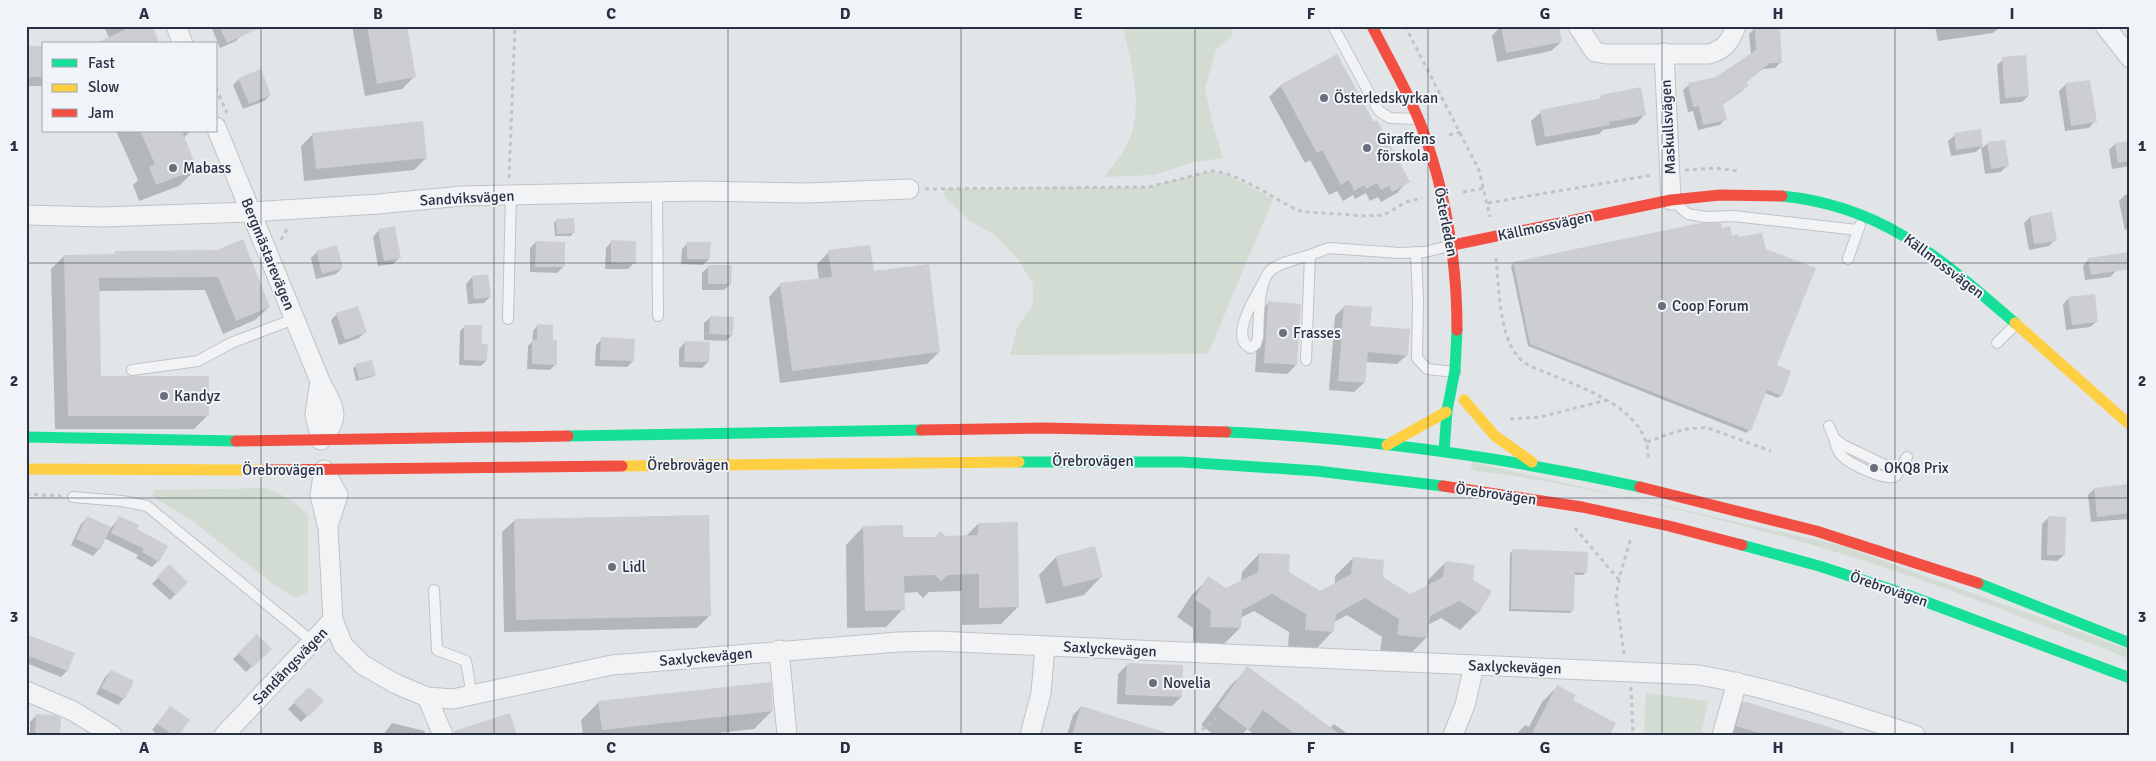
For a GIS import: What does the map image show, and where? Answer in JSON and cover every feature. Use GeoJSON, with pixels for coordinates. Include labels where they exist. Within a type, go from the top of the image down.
{"type":"FeatureCollection","features":[{"type":"Feature","properties":{"kind":"main road","name":"Österleden"},"geometry":{"type":"LineString","coordinates":[[1372,26],[1418,119],[1443,196],[1453,245],[1456,295],[1455,372],[1446,412],[1443,456]]}},
{"type":"Feature","properties":{"kind":"main road","name":"Källmossvägen"},"geometry":{"type":"LineString","coordinates":[[1453,245],[1671,200],[1738,194],[1800,198],[1865,215],[1918,242],[1971,284],[2130,425]]}},
{"type":"Feature","properties":{"kind":"main road","name":"Österleden"},"geometry":{"type":"LineString","coordinates":[[1455,372],[1464,400],[1463,419]]}},
{"type":"Feature","properties":{"kind":"main road"},"geometry":{"type":"LineString","coordinates":[[1464,400],[1495,436],[1537,466]]}},
{"type":"Feature","properties":{"kind":"main road"},"geometry":{"type":"LineString","coordinates":[[1387,445],[1446,412]]}},
{"type":"Feature","properties":{"kind":"main road","name":"Örebrovägen"},"geometry":{"type":"LineString","coordinates":[[26,437],[217,441],[1043,428],[1168,429],[1253,433],[1387,445],[1443,456],[1537,466],[1680,495],[1733,508],[1811,530],[1981,584],[2130,643]]}},
{"type":"Feature","properties":{"kind":"main road"},"geometry":{"type":"LineString","coordinates":[[1443,456],[1456,437]]}},
{"type":"Feature","properties":{"kind":"main road"},"geometry":{"type":"LineString","coordinates":[[321,440],[324,470]]}},
{"type":"Feature","properties":{"kind":"main road","name":"Örebrovägen"},"geometry":{"type":"LineString","coordinates":[[26,469],[124,471],[324,470],[1071,461],[1183,462],[1442,482],[1582,507],[1669,526],[1819,566],[1905,594],[2130,678]]}},
{"type":"Feature","properties":{"kind":"street"},"geometry":{"type":"LineString","coordinates":[[176,26],[182,42]]}},
{"type":"Feature","properties":{"kind":"street"},"geometry":{"type":"LineString","coordinates":[[1578,26],[1595,52],[1607,54],[1709,54],[1721,50],[1731,41],[1736,26]]}},
{"type":"Feature","properties":{"kind":"street"},"geometry":{"type":"LineString","coordinates":[[2105,26],[2130,58]]}},
{"type":"Feature","properties":{"kind":"street","name":"Maskullsvägen"},"geometry":{"type":"LineString","coordinates":[[1664,53],[1671,200]]}},
{"type":"Feature","properties":{"kind":"street","name":"Bergmästarevägen"},"geometry":{"type":"LineString","coordinates":[[218,132],[294,319],[336,414],[332,426],[321,440]]}},
{"type":"Feature","properties":{"kind":"street","name":"Sandviksvägen"},"geometry":{"type":"LineString","coordinates":[[26,216],[102,217],[250,212],[378,204],[462,196],[657,192],[806,193],[909,189]]}},
{"type":"Feature","properties":{"kind":"street","name":"Sandängsvägen"},"geometry":{"type":"LineString","coordinates":[[224,735],[334,620],[328,528],[338,495],[324,470]]}},
{"type":"Feature","properties":{"kind":"street","name":"Saxlyckevägen"},"geometry":{"type":"LineString","coordinates":[[334,620],[343,645],[363,665],[396,684],[427,697],[452,699],[612,665],[779,650],[898,642],[1045,646],[1699,675],[1737,682],[1827,707],[1916,735]]}},
{"type":"Feature","properties":{"kind":"street"},"geometry":{"type":"LineString","coordinates":[[1030,735],[1041,693],[1045,646]]}},
{"type":"Feature","properties":{"kind":"street"},"geometry":{"type":"LineString","coordinates":[[779,650],[788,735]]}},
{"type":"Feature","properties":{"kind":"street"},"geometry":{"type":"LineString","coordinates":[[1453,735],[1465,705],[1474,666]]}},
{"type":"Feature","properties":{"kind":"street"},"geometry":{"type":"LineString","coordinates":[[1722,735],[1737,682]]}},
{"type":"Feature","properties":{"kind":"street"},"geometry":{"type":"LineString","coordinates":[[26,690],[73,712],[112,735]]}},
{"type":"Feature","properties":{"kind":"street"},"geometry":{"type":"LineString","coordinates":[[427,697],[444,735]]}},
{"type":"Feature","properties":{"kind":"lane"},"geometry":{"type":"LineString","coordinates":[[1334,26],[1379,111],[1390,118],[1418,119]]}},
{"type":"Feature","properties":{"kind":"lane"},"geometry":{"type":"LineString","coordinates":[[657,192],[658,316]]}},
{"type":"Feature","properties":{"kind":"lane"},"geometry":{"type":"LineString","coordinates":[[508,320],[511,195]]}},
{"type":"Feature","properties":{"kind":"lane"},"geometry":{"type":"LineString","coordinates":[[1671,200],[1688,214],[1706,217],[1733,216],[1857,230]]}},
{"type":"Feature","properties":{"kind":"lane"},"geometry":{"type":"LineString","coordinates":[[1848,260],[1857,230],[1865,215]]}},
{"type":"Feature","properties":{"kind":"lane"},"geometry":{"type":"LineString","coordinates":[[1264,281],[1258,337],[1256,344],[1251,348],[1246,346],[1242,340],[1243,325],[1264,281],[1269,272],[1277,267],[1329,248],[1416,252],[1453,245]]}},
{"type":"Feature","properties":{"kind":"lane"},"geometry":{"type":"LineString","coordinates":[[1416,252],[1418,301],[1417,358],[1428,369],[1455,372]]}},
{"type":"Feature","properties":{"kind":"lane"},"geometry":{"type":"LineString","coordinates":[[1306,360],[1310,255]]}},
{"type":"Feature","properties":{"kind":"lane"},"geometry":{"type":"LineString","coordinates":[[132,370],[198,362],[231,343],[294,319]]}},
{"type":"Feature","properties":{"kind":"lane"},"geometry":{"type":"LineString","coordinates":[[1997,343],[2016,324]]}},
{"type":"Feature","properties":{"kind":"lane"},"geometry":{"type":"LineString","coordinates":[[1829,426],[1837,449],[1848,462],[1887,479],[1896,476],[1907,457]]}},
{"type":"Feature","properties":{"kind":"lane"},"geometry":{"type":"LineString","coordinates":[[73,497],[128,501],[147,506],[313,642]]}},
{"type":"Feature","properties":{"kind":"lane"},"geometry":{"type":"LineString","coordinates":[[434,590],[437,650],[466,661],[472,696]]}},
{"type":"Feature","properties":{"kind":"path"},"geometry":{"type":"LineString","coordinates":[[511,195],[509,176],[515,26]]}},
{"type":"Feature","properties":{"kind":"path"},"geometry":{"type":"LineString","coordinates":[[1405,26],[1479,170],[1488,203]]}},
{"type":"Feature","properties":{"kind":"path"},"geometry":{"type":"LineString","coordinates":[[1435,104],[1443,98]]}},
{"type":"Feature","properties":{"kind":"path"},"geometry":{"type":"LineString","coordinates":[[1448,135],[1461,132]]}},
{"type":"Feature","properties":{"kind":"path"},"geometry":{"type":"LineString","coordinates":[[909,189],[1149,186],[1161,185],[1211,171],[1233,177],[1296,210],[1384,216],[1406,202],[1484,188]]}},
{"type":"Feature","properties":{"kind":"path"},"geometry":{"type":"LineString","coordinates":[[1493,237],[1504,326],[1514,352],[1530,366],[1608,400],[1630,418],[1646,442],[1648,460]]}},
{"type":"Feature","properties":{"kind":"path"},"geometry":{"type":"LineString","coordinates":[[1507,419],[1540,417],[1608,400]]}},
{"type":"Feature","properties":{"kind":"path"},"geometry":{"type":"LineString","coordinates":[[1646,442],[1682,430],[1698,427],[1708,428],[1771,451]]}},
{"type":"Feature","properties":{"kind":"path"},"geometry":{"type":"LineString","coordinates":[[26,494],[73,497]]}},
{"type":"Feature","properties":{"kind":"path"},"geometry":{"type":"LineString","coordinates":[[1569,522],[1619,580]]}},
{"type":"Feature","properties":{"kind":"path"},"geometry":{"type":"LineString","coordinates":[[1632,535],[1616,597],[1617,617],[1628,671],[1633,735]]}},
{"type":"Feature","properties":{"kind":"path"},"geometry":{"type":"LineString","coordinates":[[1196,735],[1216,718]]}},
{"type":"Feature","properties":{"kind":"shaded area"},"geometry":{"type":"Polygon","coordinates":[[[1123,26],[1229,26],[1233,35],[1216,50],[1205,88],[1212,122],[1223,158],[1194,162],[1154,175],[1104,177],[1127,145],[1135,116],[1136,101],[1133,71],[1123,26]]]}},
{"type":"Feature","properties":{"kind":"shaded area"},"geometry":{"type":"Polygon","coordinates":[[[1211,171],[1228,175],[1273,199],[1208,354],[1010,355],[1017,327],[1033,305],[1033,284],[1018,259],[996,236],[970,221],[945,198],[944,189],[1147,187],[1211,171]]]}},
{"type":"Feature","properties":{"kind":"shaded area"},"geometry":{"type":"Polygon","coordinates":[[[1472,462],[1843,546],[2130,650],[2130,659],[1951,591],[1817,546],[1691,513],[1620,497],[1538,480],[1476,471],[1471,469],[1472,462]]]}},
{"type":"Feature","properties":{"kind":"shaded area"},"geometry":{"type":"Polygon","coordinates":[[[265,488],[288,499],[308,515],[308,592],[295,598],[272,583],[188,518],[153,497],[154,490],[265,488]]]}},
{"type":"Feature","properties":{"kind":"shaded area"},"geometry":{"type":"Polygon","coordinates":[[[1646,693],[1708,701],[1701,735],[1644,735],[1646,693]]]}},
{"type":"Feature","properties":{"kind":"building"},"geometry":{"type":"Polygon","coordinates":[[[133,26],[152,26],[159,42],[98,42],[133,26]]]}},
{"type":"Feature","properties":{"kind":"building"},"geometry":{"type":"Polygon","coordinates":[[[219,26],[264,26],[227,43],[219,26]]]}},
{"type":"Feature","properties":{"kind":"building"},"geometry":{"type":"Polygon","coordinates":[[[367,26],[407,26],[416,77],[377,84],[367,26]]]}},
{"type":"Feature","properties":{"kind":"building"},"geometry":{"type":"Polygon","coordinates":[[[1501,26],[1559,26],[1562,42],[1506,53],[1501,26]]]}},
{"type":"Feature","properties":{"kind":"building"},"geometry":{"type":"Polygon","coordinates":[[[1780,26],[1782,63],[1770,63],[1746,82],[1749,85],[1723,104],[1727,120],[1703,125],[1699,106],[1693,107],[1688,83],[1716,77],[1756,50],[1755,27],[1780,26]]]}},
{"type":"Feature","properties":{"kind":"building"},"geometry":{"type":"Polygon","coordinates":[[[26,46],[42,46],[42,77],[26,77],[26,46]]]}},
{"type":"Feature","properties":{"kind":"building"},"geometry":{"type":"Polygon","coordinates":[[[1337,54],[1374,122],[1377,120],[1410,182],[1392,192],[1389,186],[1381,190],[1377,183],[1366,189],[1364,185],[1354,191],[1349,180],[1341,185],[1322,150],[1317,153],[1280,85],[1337,54]]]}},
{"type":"Feature","properties":{"kind":"building"},"geometry":{"type":"Polygon","coordinates":[[[2026,55],[2029,96],[2005,98],[2002,57],[2026,55]]]}},
{"type":"Feature","properties":{"kind":"building"},"geometry":{"type":"Polygon","coordinates":[[[261,69],[271,95],[249,104],[238,78],[261,69]]]}},
{"type":"Feature","properties":{"kind":"building"},"geometry":{"type":"Polygon","coordinates":[[[2090,80],[2097,122],[2071,126],[2065,83],[2090,80]]]}},
{"type":"Feature","properties":{"kind":"building"},"geometry":{"type":"Polygon","coordinates":[[[1641,87],[1646,115],[1609,122],[1610,125],[1545,137],[1540,110],[1602,98],[1601,95],[1641,87]]]}},
{"type":"Feature","properties":{"kind":"building"},"geometry":{"type":"Polygon","coordinates":[[[423,121],[427,158],[316,169],[312,133],[423,121]]]}},
{"type":"Feature","properties":{"kind":"building"},"geometry":{"type":"Polygon","coordinates":[[[1981,129],[1983,146],[1956,150],[1954,133],[1981,129]]]}},
{"type":"Feature","properties":{"kind":"building"},"geometry":{"type":"Polygon","coordinates":[[[140,132],[182,132],[197,169],[156,185],[149,167],[155,164],[140,132]]]}},
{"type":"Feature","properties":{"kind":"building"},"geometry":{"type":"Polygon","coordinates":[[[2005,140],[2009,166],[1991,169],[1987,142],[2005,140]]]}},
{"type":"Feature","properties":{"kind":"building"},"geometry":{"type":"Polygon","coordinates":[[[2130,141],[2130,161],[2118,163],[2115,143],[2130,141]]]}},
{"type":"Feature","properties":{"kind":"building"},"geometry":{"type":"Polygon","coordinates":[[[2052,212],[2057,241],[2034,244],[2030,216],[2052,212]]]}},
{"type":"Feature","properties":{"kind":"building"},"geometry":{"type":"Polygon","coordinates":[[[574,218],[575,233],[557,234],[556,219],[574,218]]]}},
{"type":"Feature","properties":{"kind":"building","name":"Coop Forum"},"geometry":{"type":"Polygon","coordinates":[[[1700,223],[1721,223],[1722,228],[1730,226],[1732,236],[1739,234],[1739,237],[1762,233],[1766,249],[1816,268],[1777,365],[1791,371],[1782,396],[1767,390],[1751,431],[1530,344],[1513,262],[1700,223]]]}},
{"type":"Feature","properties":{"kind":"building"},"geometry":{"type":"Polygon","coordinates":[[[395,226],[401,258],[384,261],[378,229],[395,226]]]}},
{"type":"Feature","properties":{"kind":"building"},"geometry":{"type":"Polygon","coordinates":[[[243,239],[270,307],[236,321],[218,277],[99,278],[101,376],[209,376],[209,416],[68,416],[64,255],[115,254],[115,251],[217,250],[243,239]]]}},
{"type":"Feature","properties":{"kind":"building"},"geometry":{"type":"Polygon","coordinates":[[[611,240],[636,241],[636,264],[611,263],[611,240]]]}},
{"type":"Feature","properties":{"kind":"building"},"geometry":{"type":"Polygon","coordinates":[[[536,241],[565,242],[565,267],[535,267],[536,241]]]}},
{"type":"Feature","properties":{"kind":"building"},"geometry":{"type":"Polygon","coordinates":[[[687,242],[711,242],[710,259],[687,259],[687,242]]]}},
{"type":"Feature","properties":{"kind":"building"},"geometry":{"type":"Polygon","coordinates":[[[337,245],[343,268],[322,274],[316,251],[337,245]]]}},
{"type":"Feature","properties":{"kind":"building"},"geometry":{"type":"Polygon","coordinates":[[[870,245],[874,271],[929,264],[940,352],[792,371],[780,283],[832,277],[828,250],[870,245]]]}},
{"type":"Feature","properties":{"kind":"building"},"geometry":{"type":"Polygon","coordinates":[[[2130,252],[2130,269],[2091,275],[2088,258],[2130,252]]]}},
{"type":"Feature","properties":{"kind":"building"},"geometry":{"type":"Polygon","coordinates":[[[708,265],[732,265],[731,284],[708,284],[708,265]]]}},
{"type":"Feature","properties":{"kind":"building"},"geometry":{"type":"Polygon","coordinates":[[[488,274],[491,297],[474,299],[472,276],[488,274]]]}},
{"type":"Feature","properties":{"kind":"building"},"geometry":{"type":"Polygon","coordinates":[[[2095,294],[2098,322],[2072,325],[2068,297],[2095,294]]]}},
{"type":"Feature","properties":{"kind":"building","name":"Frasses"},"geometry":{"type":"Polygon","coordinates":[[[1268,301],[1301,304],[1297,365],[1264,363],[1268,301]]]}},
{"type":"Feature","properties":{"kind":"building"},"geometry":{"type":"Polygon","coordinates":[[[1344,305],[1372,307],[1370,326],[1410,329],[1408,356],[1368,352],[1365,383],[1338,381],[1344,305]]]}},
{"type":"Feature","properties":{"kind":"building"},"geometry":{"type":"Polygon","coordinates":[[[358,306],[367,332],[345,340],[336,313],[358,306]]]}},
{"type":"Feature","properties":{"kind":"building"},"geometry":{"type":"Polygon","coordinates":[[[710,316],[734,317],[733,335],[709,334],[710,316]]]}},
{"type":"Feature","properties":{"kind":"building"},"geometry":{"type":"Polygon","coordinates":[[[537,324],[553,325],[553,340],[557,340],[557,365],[532,364],[532,340],[537,340],[537,324]]]}},
{"type":"Feature","properties":{"kind":"building"},"geometry":{"type":"Polygon","coordinates":[[[464,325],[482,325],[482,344],[488,344],[487,361],[464,360],[464,325]]]}},
{"type":"Feature","properties":{"kind":"building"},"geometry":{"type":"Polygon","coordinates":[[[601,337],[635,339],[634,361],[600,360],[601,337]]]}},
{"type":"Feature","properties":{"kind":"building"},"geometry":{"type":"Polygon","coordinates":[[[685,341],[710,342],[709,362],[684,362],[685,341]]]}},
{"type":"Feature","properties":{"kind":"building"},"geometry":{"type":"Polygon","coordinates":[[[372,360],[376,375],[359,379],[355,364],[372,360]]]}},
{"type":"Feature","properties":{"kind":"building"},"geometry":{"type":"Polygon","coordinates":[[[2130,484],[2130,513],[2097,517],[2094,488],[2130,484]]]}},
{"type":"Feature","properties":{"kind":"building","name":"Lidl"},"geometry":{"type":"Polygon","coordinates":[[[709,515],[711,616],[516,620],[514,519],[709,515]]]}},
{"type":"Feature","properties":{"kind":"building"},"geometry":{"type":"Polygon","coordinates":[[[87,516],[111,527],[100,550],[76,539],[87,516]]]}},
{"type":"Feature","properties":{"kind":"building"},"geometry":{"type":"Polygon","coordinates":[[[119,516],[139,525],[137,529],[168,546],[159,562],[142,552],[144,549],[111,533],[119,516]]]}},
{"type":"Feature","properties":{"kind":"building"},"geometry":{"type":"Polygon","coordinates":[[[2048,516],[2066,517],[2065,555],[2047,555],[2048,516]]]}},
{"type":"Feature","properties":{"kind":"building"},"geometry":{"type":"Polygon","coordinates":[[[1018,522],[1019,607],[979,608],[979,574],[948,575],[941,581],[935,575],[904,576],[905,610],[865,611],[863,526],[903,525],[903,537],[935,537],[940,531],[946,536],[978,535],[978,523],[1018,522]]]}},
{"type":"Feature","properties":{"kind":"building"},"geometry":{"type":"Polygon","coordinates":[[[1095,546],[1103,577],[1063,587],[1056,556],[1095,546]]]}},
{"type":"Feature","properties":{"kind":"building"},"geometry":{"type":"Polygon","coordinates":[[[1512,549],[1588,552],[1587,573],[1575,572],[1574,611],[1511,609],[1512,549]]]}},
{"type":"Feature","properties":{"kind":"building"},"geometry":{"type":"Polygon","coordinates":[[[1259,553],[1290,554],[1289,572],[1320,591],[1351,574],[1353,557],[1384,560],[1383,577],[1410,594],[1443,577],[1445,561],[1475,565],[1473,580],[1492,591],[1479,613],[1459,601],[1430,616],[1428,638],[1397,635],[1399,619],[1365,598],[1336,614],[1334,632],[1305,630],[1306,614],[1272,594],[1242,610],[1241,628],[1210,627],[1211,610],[1194,599],[1208,576],[1226,588],[1258,572],[1259,553]]]}},
{"type":"Feature","properties":{"kind":"building"},"geometry":{"type":"Polygon","coordinates":[[[169,564],[188,582],[176,595],[157,577],[169,564]]]}},
{"type":"Feature","properties":{"kind":"building"},"geometry":{"type":"Polygon","coordinates":[[[26,634],[75,653],[68,671],[26,655],[26,634]]]}},
{"type":"Feature","properties":{"kind":"building"},"geometry":{"type":"Polygon","coordinates":[[[257,634],[272,649],[253,667],[238,653],[257,634]]]}},
{"type":"Feature","properties":{"kind":"building"},"geometry":{"type":"Polygon","coordinates":[[[1127,663],[1183,665],[1182,697],[1125,695],[1127,663]]]}},
{"type":"Feature","properties":{"kind":"building"},"geometry":{"type":"Polygon","coordinates":[[[1247,666],[1341,735],[1296,735],[1263,710],[1249,730],[1218,707],[1247,666]]]}},
{"type":"Feature","properties":{"kind":"building"},"geometry":{"type":"Polygon","coordinates":[[[111,670],[134,681],[125,699],[101,688],[111,670]]]}},
{"type":"Feature","properties":{"kind":"building"},"geometry":{"type":"Polygon","coordinates":[[[771,682],[773,711],[602,730],[598,701],[771,682]]]}},
{"type":"Feature","properties":{"kind":"building"},"geometry":{"type":"Polygon","coordinates":[[[1557,685],[1576,695],[1573,700],[1616,723],[1610,735],[1531,735],[1557,685]]]}},
{"type":"Feature","properties":{"kind":"building"},"geometry":{"type":"Polygon","coordinates":[[[309,687],[324,701],[308,717],[293,702],[309,687]]]}},
{"type":"Feature","properties":{"kind":"building"},"geometry":{"type":"Polygon","coordinates":[[[1743,701],[1842,731],[1841,735],[1765,735],[1736,726],[1743,701]]]}},
{"type":"Feature","properties":{"kind":"building"},"geometry":{"type":"Polygon","coordinates":[[[170,706],[190,720],[179,735],[173,735],[157,724],[170,706]]]}},
{"type":"Feature","properties":{"kind":"building"},"geometry":{"type":"Polygon","coordinates":[[[1081,706],[1164,732],[1164,735],[1072,735],[1081,706]]]}},
{"type":"Feature","properties":{"kind":"building"},"geometry":{"type":"Polygon","coordinates":[[[510,713],[517,735],[454,735],[454,731],[510,713]]]}},
{"type":"Feature","properties":{"kind":"building"},"geometry":{"type":"Polygon","coordinates":[[[36,714],[54,715],[61,718],[60,735],[35,735],[36,714]]]}},
{"type":"Feature","properties":{"kind":"traffic: fast"},"geometry":{"type":"LineString","coordinates":[[1782,196],[1818,202],[1851,211],[1909,239],[1936,257],[2015,323]]}},
{"type":"Feature","properties":{"kind":"traffic: fast"},"geometry":{"type":"LineString","coordinates":[[1444,452],[1447,411],[1455,370],[1457,330]]}},
{"type":"Feature","properties":{"kind":"traffic: fast"},"geometry":{"type":"LineString","coordinates":[[568,436],[921,430]]}},
{"type":"Feature","properties":{"kind":"traffic: fast"},"geometry":{"type":"LineString","coordinates":[[1226,432],[1330,439],[1434,450],[1589,476],[1640,487]]}},
{"type":"Feature","properties":{"kind":"traffic: fast"},"geometry":{"type":"LineString","coordinates":[[26,437],[236,441]]}},
{"type":"Feature","properties":{"kind":"traffic: fast"},"geometry":{"type":"LineString","coordinates":[[1019,462],[1183,462],[1317,471],[1443,486]]}},
{"type":"Feature","properties":{"kind":"traffic: fast"},"geometry":{"type":"LineString","coordinates":[[1742,545],[1819,566],[1905,594],[2130,678]]}},
{"type":"Feature","properties":{"kind":"traffic: fast"},"geometry":{"type":"LineString","coordinates":[[1978,583],[2130,643]]}},
{"type":"Feature","properties":{"kind":"traffic: slow"},"geometry":{"type":"LineString","coordinates":[[2015,323],[2130,425]]}},
{"type":"Feature","properties":{"kind":"traffic: slow"},"geometry":{"type":"LineString","coordinates":[[1464,400],[1495,436],[1532,462]]}},
{"type":"Feature","properties":{"kind":"traffic: slow"},"geometry":{"type":"LineString","coordinates":[[1387,445],[1446,412]]}},
{"type":"Feature","properties":{"kind":"traffic: slow"},"geometry":{"type":"LineString","coordinates":[[622,466],[1019,462]]}},
{"type":"Feature","properties":{"kind":"traffic: slow"},"geometry":{"type":"LineString","coordinates":[[26,469],[266,470]]}},
{"type":"Feature","properties":{"kind":"traffic: jam"},"geometry":{"type":"LineString","coordinates":[[1372,26],[1417,115],[1438,177],[1452,253],[1457,330]]}},
{"type":"Feature","properties":{"kind":"traffic: jam"},"geometry":{"type":"LineString","coordinates":[[1453,245],[1671,200],[1720,195],[1782,196]]}},
{"type":"Feature","properties":{"kind":"traffic: jam"},"geometry":{"type":"LineString","coordinates":[[921,430],[1043,428],[1226,432]]}},
{"type":"Feature","properties":{"kind":"traffic: jam"},"geometry":{"type":"LineString","coordinates":[[236,441],[568,436]]}},
{"type":"Feature","properties":{"kind":"traffic: jam"},"geometry":{"type":"LineString","coordinates":[[266,470],[622,466]]}},
{"type":"Feature","properties":{"kind":"traffic: jam"},"geometry":{"type":"LineString","coordinates":[[1443,486],[1582,507],[1669,526],[1742,545]]}},
{"type":"Feature","properties":{"kind":"traffic: jam"},"geometry":{"type":"LineString","coordinates":[[1640,487],[1816,531],[1978,583]]}},
{"type":"Feature","properties":{"kind":"place","name":"Österledskyrkan"},"geometry":{"type":"Point","coordinates":[1324,98]}},
{"type":"Feature","properties":{"kind":"place","name":"Giraffens förskola"},"geometry":{"type":"Point","coordinates":[1367,148]}},
{"type":"Feature","properties":{"kind":"place","name":"Mabass"},"geometry":{"type":"Point","coordinates":[173,168]}},
{"type":"Feature","properties":{"kind":"place","name":"Coop Forum"},"geometry":{"type":"Point","coordinates":[1662,306]}},
{"type":"Feature","properties":{"kind":"place","name":"Frasses"},"geometry":{"type":"Point","coordinates":[1283,333]}},
{"type":"Feature","properties":{"kind":"place","name":"Kandyz"},"geometry":{"type":"Point","coordinates":[164,396]}},
{"type":"Feature","properties":{"kind":"place","name":"OKQ8 Prix"},"geometry":{"type":"Point","coordinates":[1874,468]}},
{"type":"Feature","properties":{"kind":"place","name":"Lidl"},"geometry":{"type":"Point","coordinates":[612,567]}},
{"type":"Feature","properties":{"kind":"place","name":"Novelia"},"geometry":{"type":"Point","coordinates":[1153,683]}}]}
